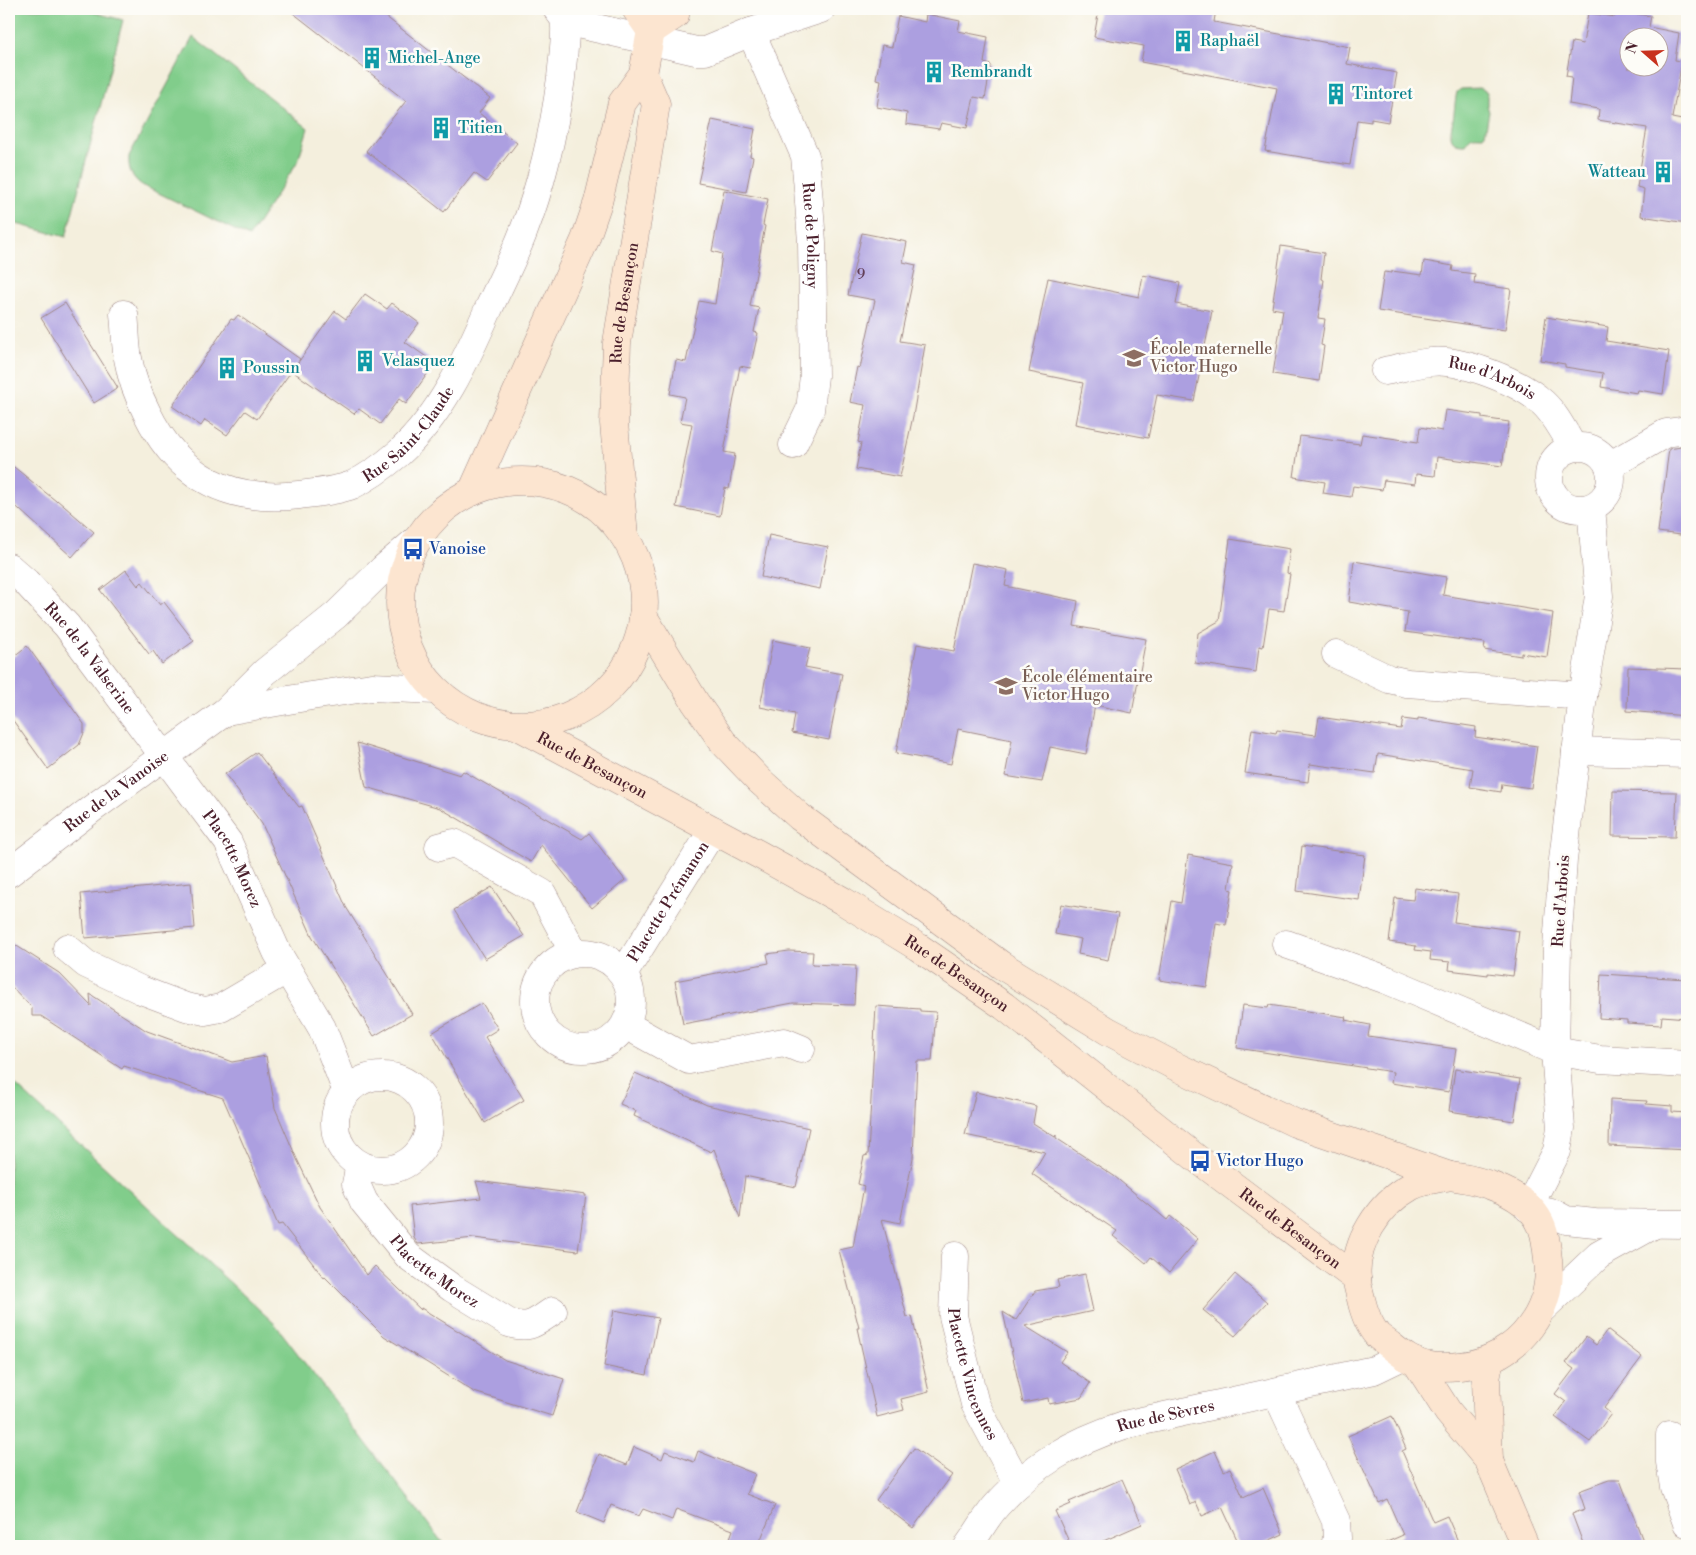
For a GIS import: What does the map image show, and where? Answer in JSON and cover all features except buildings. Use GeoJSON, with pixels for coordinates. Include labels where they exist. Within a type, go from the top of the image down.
{"type":"FeatureCollection","features":[{"type":"Feature","properties":{"kind":"street"},"geometry":{"type":"LineString","coordinates":[[472,492],[585,240],[598,202],[622,103],[643,74],[650,36],[636,9]]}},
{"type":"Feature","properties":{"kind":"street"},"geometry":{"type":"LineString","coordinates":[[650,36],[675,15],[676,9]]}},
{"type":"Feature","properties":{"kind":"street","name":"Rue Saint-Claude"},"geometry":{"type":"LineString","coordinates":[[124,314],[128,362],[138,394],[157,433],[176,456],[191,470],[208,481],[232,491],[258,497],[312,494],[350,485],[380,468],[418,434],[452,384],[523,232],[541,174],[557,110],[563,56],[561,15],[650,36],[696,51],[705,51],[752,32],[821,9]]}},
{"type":"Feature","properties":{"kind":"street","name":"Rue de Poligny"},"geometry":{"type":"LineString","coordinates":[[752,32],[805,156],[812,242],[814,376],[810,410],[793,446]]}},
{"type":"Feature","properties":{"kind":"street","name":"Rue de Besançon"},"geometry":{"type":"LineString","coordinates":[[624,536],[614,423],[615,387],[618,344],[656,104],[643,74]]}},
{"type":"Feature","properties":{"kind":"street","name":"Rue d'Arbois"},"geometry":{"type":"LineString","coordinates":[[1385,371],[1431,362],[1452,363],[1508,381],[1528,391],[1543,404],[1555,418],[1573,447]]}},
{"type":"Feature","properties":{"kind":"street"},"geometry":{"type":"LineString","coordinates":[[1609,466],[1666,433],[1687,430]]}},
{"type":"Feature","properties":{"kind":"street"},"geometry":{"type":"LineString","coordinates":[[1573,447],[1587,447],[1601,454],[1609,466],[1611,482],[1604,498],[1591,508],[1577,510],[1563,505],[1553,494],[1548,480],[1551,466],[1560,454],[1573,447]]}},
{"type":"Feature","properties":{"kind":"street"},"geometry":{"type":"LineString","coordinates":[[513,481],[535,482],[556,486],[576,494],[594,505],[609,518],[624,536],[641,574],[644,596],[639,637],[630,660],[616,680],[602,695],[579,711],[560,718],[518,726],[488,721],[460,709],[435,690],[413,659],[401,623],[401,585],[412,549],[428,526],[448,506],[472,492],[493,484],[513,481]]}},
{"type":"Feature","properties":{"kind":"street","name":"Rue d'Arbois"},"geometry":{"type":"LineString","coordinates":[[1528,1208],[1557,1151],[1561,1128],[1555,1051],[1557,948],[1563,860],[1576,751],[1599,596],[1591,508]]}},
{"type":"Feature","properties":{"kind":"street","name":"Rue de la Vanoise"},"geometry":{"type":"LineString","coordinates":[[9,873],[226,711],[265,672],[336,615],[420,537]]}},
{"type":"Feature","properties":{"kind":"street","name":"Rue de la Valserine"},"geometry":{"type":"LineString","coordinates":[[9,567],[26,582],[67,626],[164,756]]}},
{"type":"Feature","properties":{"kind":"street","name":"Rue de Besançon"},"geometry":{"type":"LineString","coordinates":[[643,616],[695,702],[723,742],[760,781],[800,817],[1001,965],[1108,1032],[1295,1123],[1450,1176]]}},
{"type":"Feature","properties":{"kind":"street"},"geometry":{"type":"LineString","coordinates":[[1336,654],[1389,678],[1407,683],[1583,696]]}},
{"type":"Feature","properties":{"kind":"street","name":"Rue de la Vanoise"},"geometry":{"type":"LineString","coordinates":[[226,711],[372,687],[435,690]]}},
{"type":"Feature","properties":{"kind":"street","name":"Rue de Besançon"},"geometry":{"type":"LineString","coordinates":[[518,726],[843,901],[918,947],[1004,1006],[1200,1160],[1356,1279]]}},
{"type":"Feature","properties":{"kind":"street"},"geometry":{"type":"LineString","coordinates":[[1576,751],[1687,754]]}},
{"type":"Feature","properties":{"kind":"street","name":"Placette Morez"},"geometry":{"type":"LineString","coordinates":[[164,756],[228,842],[286,970],[322,1028],[347,1092]]}},
{"type":"Feature","properties":{"kind":"street","name":"Placette Prémanon"},"geometry":{"type":"LineString","coordinates":[[624,973],[713,830]]}},
{"type":"Feature","properties":{"kind":"street"},"geometry":{"type":"LineString","coordinates":[[439,846],[454,843],[542,893],[574,953],[559,958],[547,969],[538,983],[535,999],[537,1015],[544,1029],[555,1041],[569,1048],[586,1050],[601,1047],[616,1038],[626,1025],[689,1060],[784,1042],[801,1049]]}},
{"type":"Feature","properties":{"kind":"street"},"geometry":{"type":"LineString","coordinates":[[1286,944],[1387,980],[1555,1051],[1600,1059],[1687,1064]]}},
{"type":"Feature","properties":{"kind":"street"},"geometry":{"type":"LineString","coordinates":[[67,948],[86,964],[141,990],[186,1007],[205,1011],[221,1008],[286,970]]}},
{"type":"Feature","properties":{"kind":"street","name":"Placette Prémanon"},"geometry":{"type":"LineString","coordinates":[[574,953],[586,952],[597,954],[616,965],[624,973],[630,986],[632,999],[631,1012],[626,1025]]}},
{"type":"Feature","properties":{"kind":"street"},"geometry":{"type":"LineString","coordinates":[[385,1076],[399,1079],[411,1085],[421,1096],[428,1108],[430,1122],[428,1136],[422,1149],[413,1160],[401,1167],[373,1170],[360,1165],[349,1156],[340,1145],[336,1132],[335,1117],[339,1104],[347,1092],[358,1083],[371,1077],[385,1076]]}},
{"type":"Feature","properties":{"kind":"street","name":"Placette Morez"},"geometry":{"type":"LineString","coordinates":[[360,1165],[356,1184],[364,1202],[408,1256],[452,1288],[509,1322],[520,1326],[529,1326],[553,1311]]}},
{"type":"Feature","properties":{"kind":"street"},"geometry":{"type":"LineString","coordinates":[[1450,1176],[1468,1178],[1491,1185],[1510,1194],[1528,1208],[1534,1213],[1542,1226],[1549,1269],[1548,1290],[1541,1310],[1530,1328],[1515,1344],[1490,1359],[1469,1365],[1430,1366],[1410,1359],[1378,1336],[1363,1309],[1356,1279],[1363,1240],[1374,1218],[1387,1203],[1410,1187],[1427,1180],[1450,1176]]}},
{"type":"Feature","properties":{"kind":"street"},"geometry":{"type":"LineString","coordinates":[[1528,1208],[1555,1214],[1566,1220],[1595,1223],[1687,1224]]}},
{"type":"Feature","properties":{"kind":"street"},"geometry":{"type":"LineString","coordinates":[[1541,1310],[1599,1254],[1654,1224]]}},
{"type":"Feature","properties":{"kind":"street","name":"Placette Vincennes"},"geometry":{"type":"LineString","coordinates":[[954,1256],[953,1316],[975,1404],[1018,1484]]}},
{"type":"Feature","properties":{"kind":"street"},"geometry":{"type":"LineString","coordinates":[[1410,1359],[1448,1412],[1488,1461],[1525,1546]]}},
{"type":"Feature","properties":{"kind":"street","name":"Rue de Sèvres"},"geometry":{"type":"LineString","coordinates":[[968,1546],[996,1506],[1018,1484],[1043,1463],[1097,1434],[1124,1425],[1374,1370],[1410,1359]]}},
{"type":"Feature","properties":{"kind":"street"},"geometry":{"type":"LineString","coordinates":[[1488,1461],[1486,1379],[1490,1359]]}},
{"type":"Feature","properties":{"kind":"street"},"geometry":{"type":"LineString","coordinates":[[1276,1392],[1336,1521],[1337,1538],[1335,1546]]}},
{"type":"Feature","properties":{"kind":"street"},"geometry":{"type":"LineString","coordinates":[[1670,1435],[1670,1462],[1674,1487],[1687,1523]]}},
{"type":"Feature","properties":{"kind":"green space"},"geometry":{"type":"Polygon","coordinates":[[[9,9],[81,9],[123,20],[66,237],[9,222],[9,9]]]}},
{"type":"Feature","properties":{"kind":"green space"},"geometry":{"type":"Polygon","coordinates":[[[193,37],[308,128],[298,161],[249,237],[142,185],[135,179],[130,169],[129,156],[193,37]]]}},
{"type":"Feature","properties":{"kind":"green space"},"geometry":{"type":"Polygon","coordinates":[[[1479,88],[1487,92],[1489,112],[1485,134],[1483,136],[1472,136],[1465,144],[1458,143],[1454,141],[1451,134],[1457,92],[1461,89],[1479,88]]]}},
{"type":"Feature","properties":{"kind":"green space"},"geometry":{"type":"Polygon","coordinates":[[[9,1079],[275,1324],[445,1546],[9,1546],[9,1079]]]}},
{"type":"Feature","properties":{"kind":"place","name":"Raphaël"},"geometry":{"type":"Point","coordinates":[1183,41]}},
{"type":"Feature","properties":{"kind":"place","name":"Michel-Ange"},"geometry":{"type":"Point","coordinates":[372,58]}},
{"type":"Feature","properties":{"kind":"place","name":"Rembrandt"},"geometry":{"type":"Point","coordinates":[934,72]}},
{"type":"Feature","properties":{"kind":"place","name":"Tintoret"},"geometry":{"type":"Point","coordinates":[1336,94]}},
{"type":"Feature","properties":{"kind":"place","name":"Titien"},"geometry":{"type":"Point","coordinates":[441,128]}},
{"type":"Feature","properties":{"kind":"place","name":"Watteau"},"geometry":{"type":"Point","coordinates":[1663,172]}},
{"type":"Feature","properties":{"kind":"place","name":"École maternelle Victor Hugo"},"geometry":{"type":"Point","coordinates":[1134,358]}},
{"type":"Feature","properties":{"kind":"place","name":"Velasquez"},"geometry":{"type":"Point","coordinates":[365,361]}},
{"type":"Feature","properties":{"kind":"place","name":"Poussin"},"geometry":{"type":"Point","coordinates":[227,368]}},
{"type":"Feature","properties":{"kind":"place","name":"Vanoise"},"geometry":{"type":"Point","coordinates":[413,549]}},
{"type":"Feature","properties":{"kind":"place","name":"École élémentaire Victor Hugo"},"geometry":{"type":"Point","coordinates":[1006,686]}},
{"type":"Feature","properties":{"kind":"place","name":"Victor Hugo"},"geometry":{"type":"Point","coordinates":[1200,1161]}}]}
